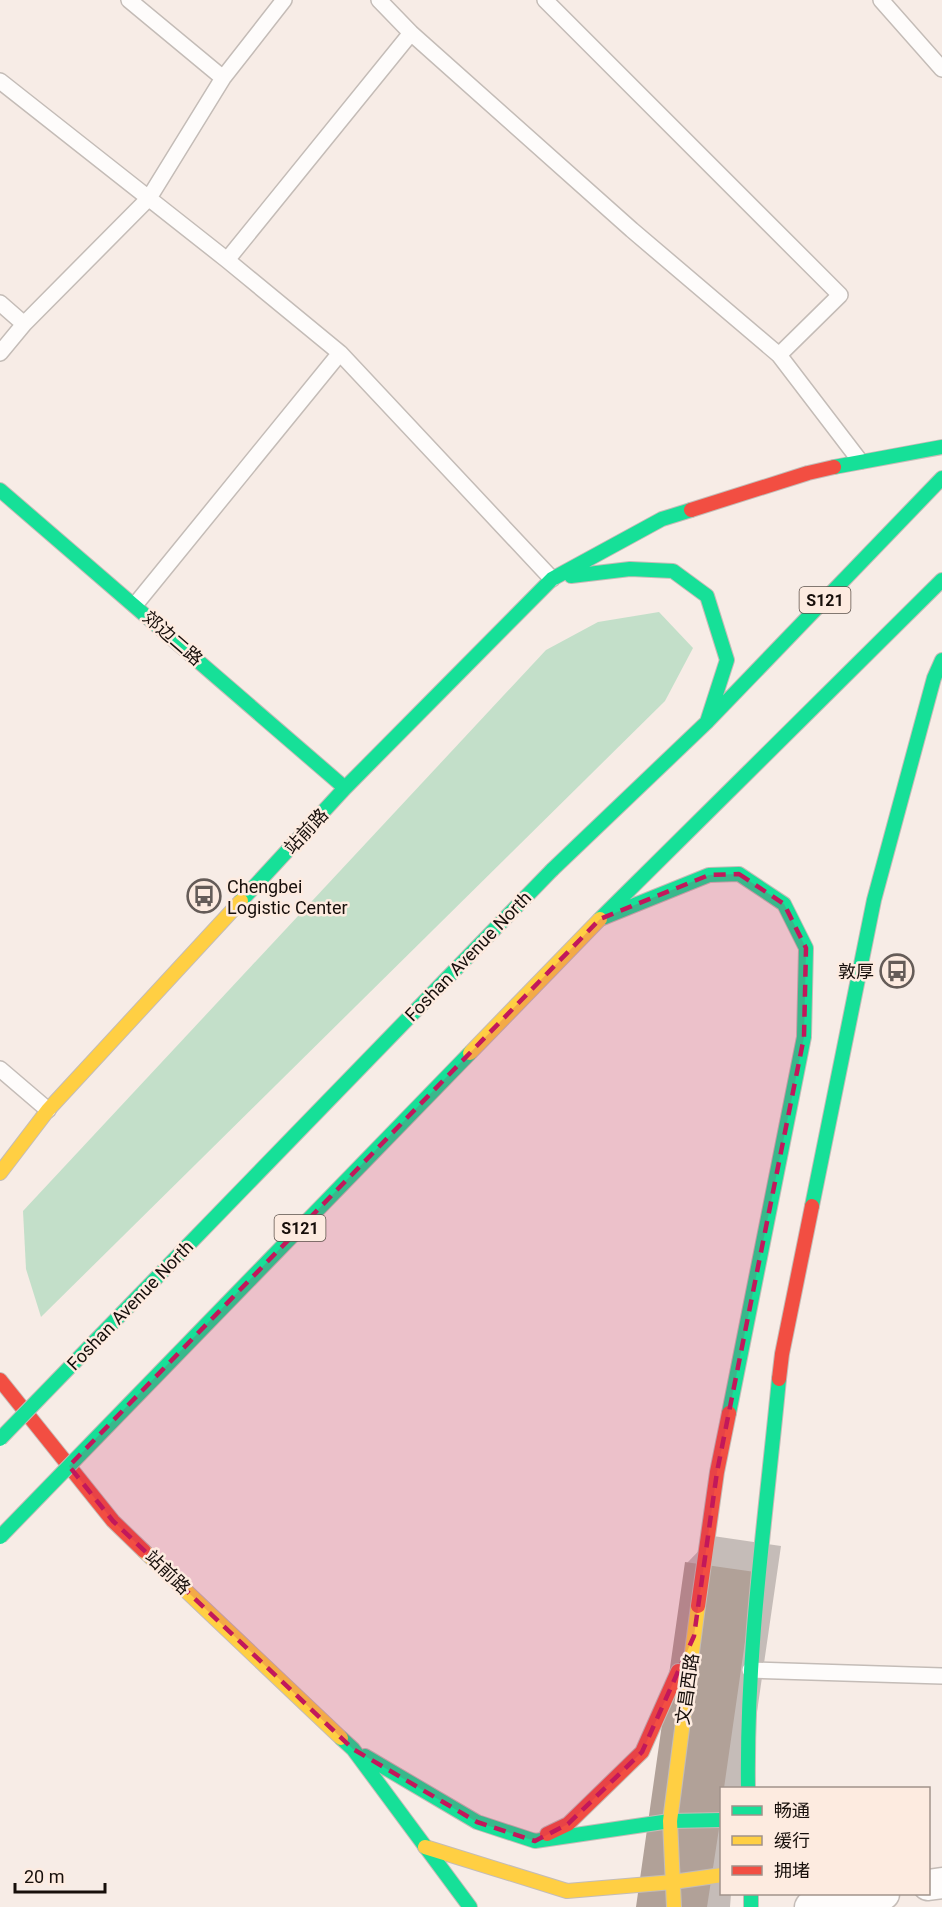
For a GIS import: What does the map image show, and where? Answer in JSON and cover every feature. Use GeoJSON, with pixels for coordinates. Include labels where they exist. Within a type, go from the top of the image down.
{"type":"FeatureCollection","features":[{"type":"Feature","properties":{"kind":"main road","name":"站前路"},"geometry":{"type":"LineString","coordinates":[[0,1173],[48,1110],[345,788],[552,579],[662,519],[808,473],[860,461],[942,447]]}},
{"type":"Feature","properties":{"kind":"main road","name":"Foshan Avenue North"},"geometry":{"type":"LineString","coordinates":[[0,1439],[552,870],[707,722],[942,478]]}},
{"type":"Feature","properties":{"kind":"main road","name":"郊边二路"},"geometry":{"type":"LineString","coordinates":[[0,490],[345,788]]}},
{"type":"Feature","properties":{"kind":"main road"},"geometry":{"type":"LineString","coordinates":[[552,579],[630,569],[673,571],[707,596],[727,660],[707,722]]}},
{"type":"Feature","properties":{"kind":"main road"},"geometry":{"type":"LineString","coordinates":[[600,919],[942,580]]}},
{"type":"Feature","properties":{"kind":"main road"},"geometry":{"type":"LineString","coordinates":[[748,1787],[747,1732],[750,1670],[782,1354],[874,900],[934,678],[942,660]]}},
{"type":"Feature","properties":{"kind":"main road","name":"文昌西路"},"geometry":{"type":"LineString","coordinates":[[600,919],[709,875],[739,874],[784,904],[806,948],[804,1037],[717,1472],[694,1636],[670,1821],[674,1907]]}},
{"type":"Feature","properties":{"kind":"main road","name":"S121"},"geometry":{"type":"LineString","coordinates":[[0,1537],[600,919]]}},
{"type":"Feature","properties":{"kind":"main road","name":"站前路"},"geometry":{"type":"LineString","coordinates":[[0,1380],[113,1521],[353,1749]]}},
{"type":"Feature","properties":{"kind":"main road"},"geometry":{"type":"LineString","coordinates":[[535,1840],[568,1824],[642,1752],[694,1636]]}},
{"type":"Feature","properties":{"kind":"main road"},"geometry":{"type":"LineString","coordinates":[[353,1749],[477,1822],[535,1840],[670,1821],[720,1820]]}},
{"type":"Feature","properties":{"kind":"main road"},"geometry":{"type":"LineString","coordinates":[[353,1749],[470,1907]]}},
{"type":"Feature","properties":{"kind":"main road"},"geometry":{"type":"LineString","coordinates":[[425,1846],[567,1891],[673,1882],[720,1875]]}},
{"type":"Feature","properties":{"kind":"street"},"geometry":{"type":"LineString","coordinates":[[810,1907],[873,1895]]}},
{"type":"Feature","properties":{"kind":"lane"},"geometry":{"type":"LineString","coordinates":[[129,0],[223,78]]}},
{"type":"Feature","properties":{"kind":"lane"},"geometry":{"type":"LineString","coordinates":[[0,353],[24,324],[149,198],[223,78],[284,0]]}},
{"type":"Feature","properties":{"kind":"lane"},"geometry":{"type":"LineString","coordinates":[[379,0],[411,33],[632,230],[779,355],[860,461]]}},
{"type":"Feature","properties":{"kind":"lane"},"geometry":{"type":"LineString","coordinates":[[545,0],[840,295],[779,355]]}},
{"type":"Feature","properties":{"kind":"lane"},"geometry":{"type":"LineString","coordinates":[[881,0],[942,69]]}},
{"type":"Feature","properties":{"kind":"lane"},"geometry":{"type":"LineString","coordinates":[[227,260],[411,33]]}},
{"type":"Feature","properties":{"kind":"lane"},"geometry":{"type":"LineString","coordinates":[[0,81],[227,260],[340,353],[552,579]]}},
{"type":"Feature","properties":{"kind":"lane"},"geometry":{"type":"LineString","coordinates":[[0,303],[24,324]]}},
{"type":"Feature","properties":{"kind":"lane"},"geometry":{"type":"LineString","coordinates":[[135,605],[340,353]]}},
{"type":"Feature","properties":{"kind":"lane"},"geometry":{"type":"LineString","coordinates":[[0,1069],[48,1110]]}},
{"type":"Feature","properties":{"kind":"lane"},"geometry":{"type":"LineString","coordinates":[[750,1670],[942,1676]]}},
{"type":"Feature","properties":{"kind":"highlighted area"},"geometry":{"type":"Polygon","coordinates":[[[739,874],[784,904],[806,948],[804,1037],[717,1472],[694,1636],[642,1752],[568,1824],[535,1841],[477,1822],[353,1749],[113,1521],[69,1466],[600,919],[709,875],[739,874]]]}},
{"type":"Feature","properties":{"kind":"green space"},"geometry":{"type":"Polygon","coordinates":[[[659,612],[693,648],[665,701],[41,1317],[26,1269],[23,1211],[546,650],[598,622],[659,612]]]}},
{"type":"Feature","properties":{"kind":"building"},"geometry":{"type":"Polygon","coordinates":[[[685,1562],[755,1572],[724,1787],[720,1787],[720,1822],[707,1907],[636,1907],[685,1562]]]}},
{"type":"Feature","properties":{"kind":"traffic: fast"},"geometry":{"type":"LineString","coordinates":[[834,467],[942,447]]}},
{"type":"Feature","properties":{"kind":"traffic: fast"},"geometry":{"type":"LineString","coordinates":[[552,870],[707,722],[942,478]]}},
{"type":"Feature","properties":{"kind":"traffic: fast"},"geometry":{"type":"LineString","coordinates":[[0,490],[345,788]]}},
{"type":"Feature","properties":{"kind":"traffic: fast"},"geometry":{"type":"LineString","coordinates":[[241,901],[345,788],[552,579],[662,519],[691,510]]}},
{"type":"Feature","properties":{"kind":"traffic: fast"},"geometry":{"type":"LineString","coordinates":[[571,576],[630,569],[673,571],[707,596],[727,660],[707,722]]}},
{"type":"Feature","properties":{"kind":"traffic: fast"},"geometry":{"type":"LineString","coordinates":[[600,919],[942,580]]}},
{"type":"Feature","properties":{"kind":"traffic: fast"},"geometry":{"type":"LineString","coordinates":[[812,1206],[874,900],[934,678],[942,660]]}},
{"type":"Feature","properties":{"kind":"traffic: fast"},"geometry":{"type":"LineString","coordinates":[[0,1439],[552,870]]}},
{"type":"Feature","properties":{"kind":"traffic: fast"},"geometry":{"type":"LineString","coordinates":[[600,919],[709,875],[739,874],[784,904],[806,948],[804,1037],[729,1413]]}},
{"type":"Feature","properties":{"kind":"traffic: fast"},"geometry":{"type":"LineString","coordinates":[[0,1537],[470,1053]]}},
{"type":"Feature","properties":{"kind":"traffic: fast"},"geometry":{"type":"LineString","coordinates":[[748,1787],[750,1685],[779,1379]]}},
{"type":"Feature","properties":{"kind":"traffic: fast"},"geometry":{"type":"LineString","coordinates":[[341,1738],[353,1749],[470,1907]]}},
{"type":"Feature","properties":{"kind":"traffic: fast"},"geometry":{"type":"LineString","coordinates":[[365,1756],[477,1822],[535,1841],[670,1821],[720,1820]]}},
{"type":"Feature","properties":{"kind":"traffic: fast"},"geometry":{"type":"LineString","coordinates":[[751,1895],[751,1907]]}},
{"type":"Feature","properties":{"kind":"traffic: slow"},"geometry":{"type":"LineString","coordinates":[[0,1173],[48,1110],[241,901]]}},
{"type":"Feature","properties":{"kind":"traffic: slow"},"geometry":{"type":"LineString","coordinates":[[470,1053],[600,919]]}},
{"type":"Feature","properties":{"kind":"traffic: slow"},"geometry":{"type":"LineString","coordinates":[[144,1551],[341,1738]]}},
{"type":"Feature","properties":{"kind":"traffic: slow"},"geometry":{"type":"LineString","coordinates":[[674,1907],[670,1821],[698,1606]]}},
{"type":"Feature","properties":{"kind":"traffic: slow"},"geometry":{"type":"LineString","coordinates":[[425,1847],[567,1891],[673,1882],[720,1875]]}},
{"type":"Feature","properties":{"kind":"traffic: jam"},"geometry":{"type":"LineString","coordinates":[[691,510],[834,467]]}},
{"type":"Feature","properties":{"kind":"traffic: jam"},"geometry":{"type":"LineString","coordinates":[[779,1379],[812,1206]]}},
{"type":"Feature","properties":{"kind":"traffic: jam"},"geometry":{"type":"LineString","coordinates":[[0,1380],[113,1521],[144,1551]]}},
{"type":"Feature","properties":{"kind":"traffic: jam"},"geometry":{"type":"LineString","coordinates":[[698,1606],[717,1472],[729,1413]]}},
{"type":"Feature","properties":{"kind":"traffic: jam"},"geometry":{"type":"LineString","coordinates":[[547,1834],[568,1824],[642,1752],[678,1671]]}},
{"type":"Feature","properties":{"kind":"place","name":"Chengbei Logistic Center"},"geometry":{"type":"Point","coordinates":[204,896]}},
{"type":"Feature","properties":{"kind":"place","name":"敦厚"},"geometry":{"type":"Point","coordinates":[897,971]}}]}
